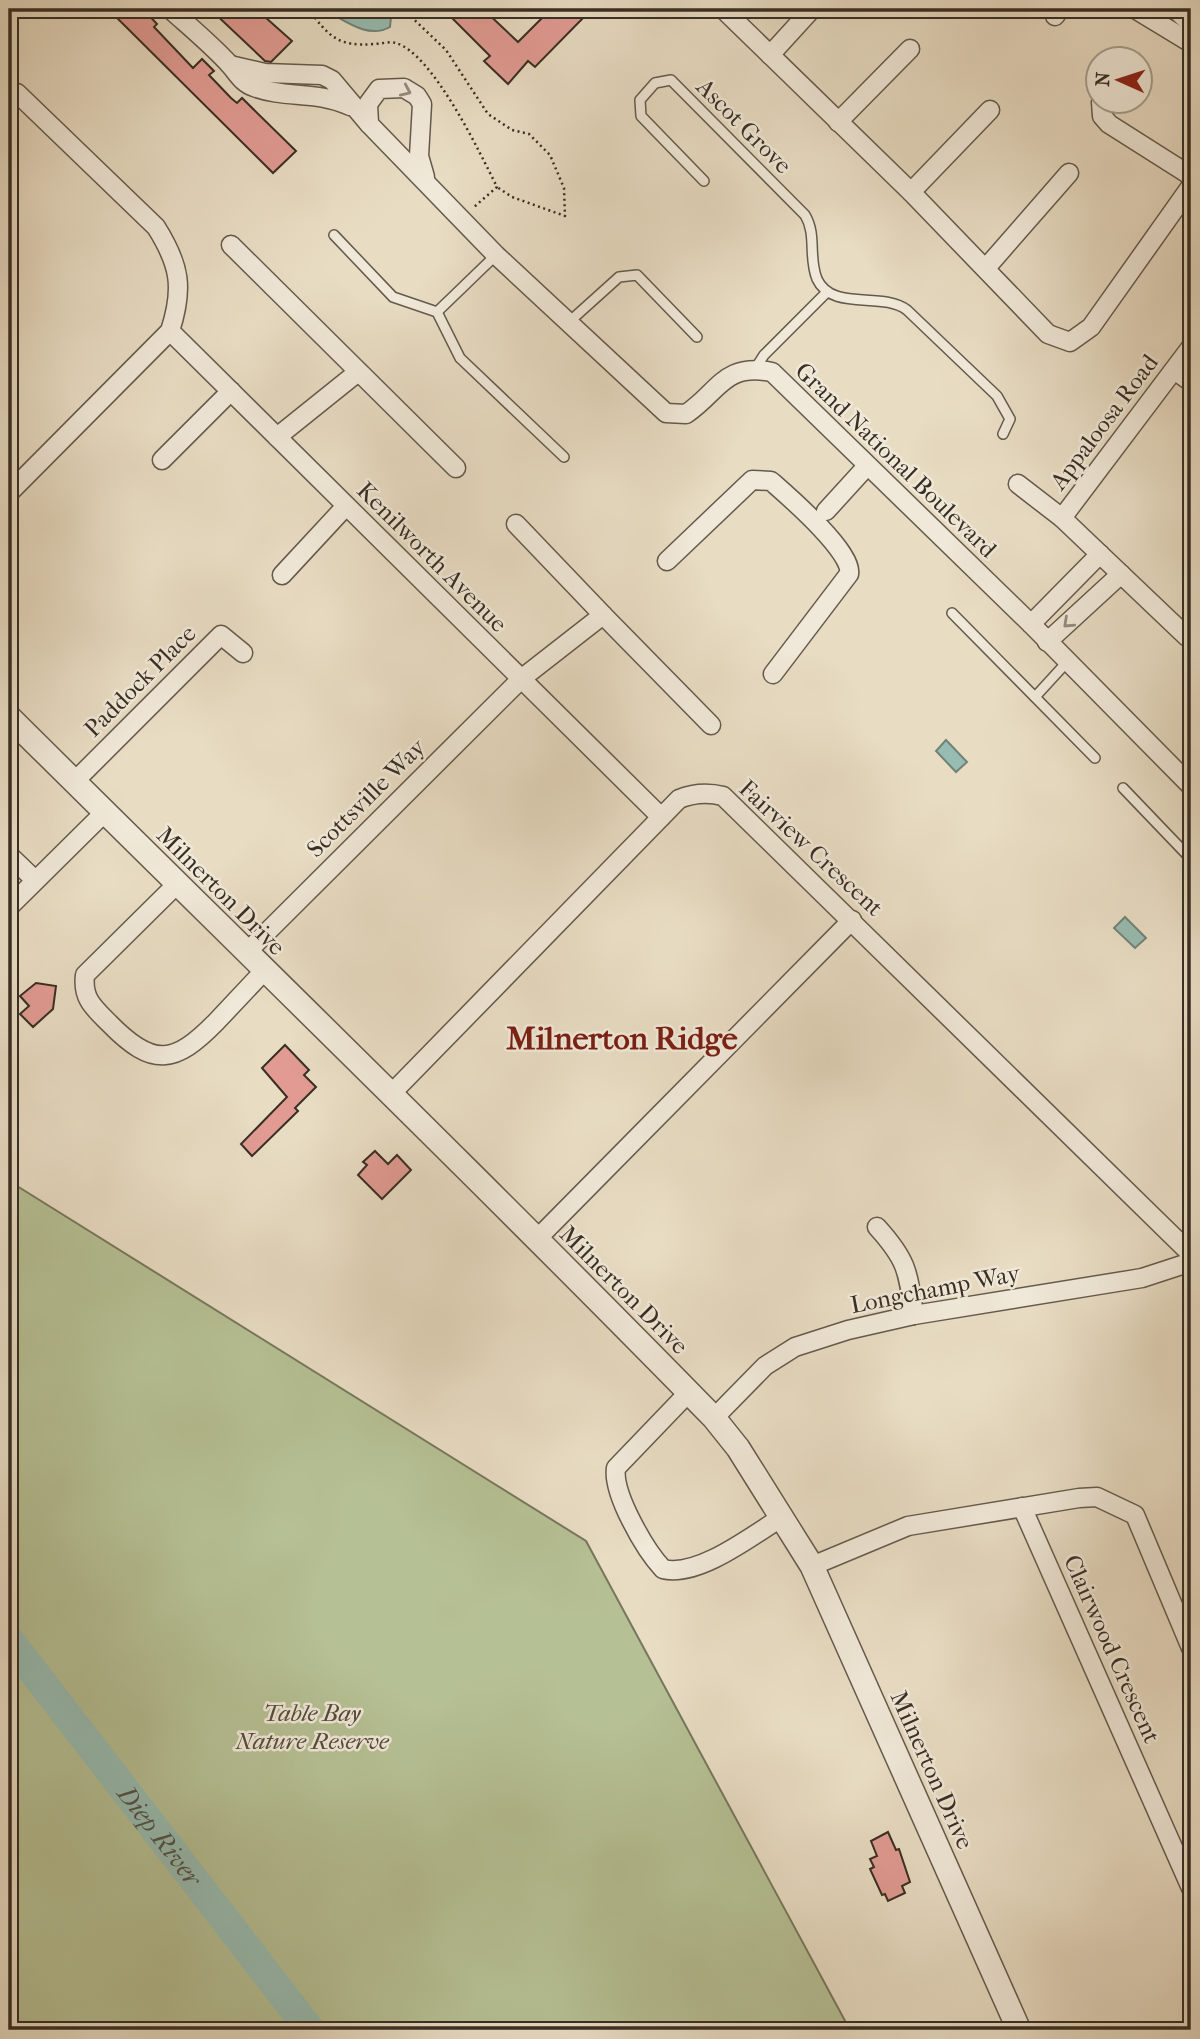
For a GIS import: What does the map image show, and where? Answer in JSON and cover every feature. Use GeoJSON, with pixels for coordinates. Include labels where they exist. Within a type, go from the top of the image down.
{"type":"FeatureCollection","features":[{"type":"Feature","properties":{"kind":"street","name":"Grand National Boulevard"},"geometry":{"type":"LineString","coordinates":[[170,9],[230,65],[240,79],[252,87],[289,94],[319,95],[354,108],[426,180],[496,256],[666,413],[686,414],[722,381],[739,370],[772,372],[1031,624],[1191,786]]}},
{"type":"Feature","properties":{"kind":"street"},"geometry":{"type":"LineString","coordinates":[[723,9],[911,192],[1048,334],[1070,342],[1091,327],[1191,186]]}},
{"type":"Feature","properties":{"kind":"street"},"geometry":{"type":"LineString","coordinates":[[770,55],[813,9]]}},
{"type":"Feature","properties":{"kind":"street"},"geometry":{"type":"LineString","coordinates":[[1135,9],[1191,43]]}},
{"type":"Feature","properties":{"kind":"street"},"geometry":{"type":"LineString","coordinates":[[1175,9],[1191,24]]}},
{"type":"Feature","properties":{"kind":"street"},"geometry":{"type":"LineString","coordinates":[[838,122],[911,49]]}},
{"type":"Feature","properties":{"kind":"street"},"geometry":{"type":"LineString","coordinates":[[369,124],[370,96],[379,89],[396,86],[417,96],[424,110],[419,156],[426,180]]}},
{"type":"Feature","properties":{"kind":"street"},"geometry":{"type":"LineString","coordinates":[[9,493],[170,331],[179,303],[177,269],[170,250],[156,227],[17,93]]}},
{"type":"Feature","properties":{"kind":"street"},"geometry":{"type":"LineString","coordinates":[[911,192],[990,110]]}},
{"type":"Feature","properties":{"kind":"street"},"geometry":{"type":"LineString","coordinates":[[1102,116],[1109,124],[1191,176]]}},
{"type":"Feature","properties":{"kind":"street"},"geometry":{"type":"LineString","coordinates":[[986,268],[1069,173]]}},
{"type":"Feature","properties":{"kind":"street"},"geometry":{"type":"LineString","coordinates":[[231,245],[456,468]]}},
{"type":"Feature","properties":{"kind":"street","name":"Kenilworth Avenue"},"geometry":{"type":"LineString","coordinates":[[170,331],[661,817]]}},
{"type":"Feature","properties":{"kind":"street","name":"Appaloosa Road"},"geometry":{"type":"LineString","coordinates":[[1187,637],[1062,518],[1191,347]]}},
{"type":"Feature","properties":{"kind":"street"},"geometry":{"type":"LineString","coordinates":[[1174,370],[1191,382]]}},
{"type":"Feature","properties":{"kind":"street"},"geometry":{"type":"LineString","coordinates":[[277,437],[358,372]]}},
{"type":"Feature","properties":{"kind":"street"},"geometry":{"type":"LineString","coordinates":[[162,460],[230,391]]}},
{"type":"Feature","properties":{"kind":"street"},"geometry":{"type":"LineString","coordinates":[[818,514],[867,466]]}},
{"type":"Feature","properties":{"kind":"street"},"geometry":{"type":"LineString","coordinates":[[667,561],[751,480],[771,481],[818,514],[850,568],[849,574],[773,674]]}},
{"type":"Feature","properties":{"kind":"street"},"geometry":{"type":"LineString","coordinates":[[1017,484],[1062,518]]}},
{"type":"Feature","properties":{"kind":"street"},"geometry":{"type":"LineString","coordinates":[[282,575],[346,506]]}},
{"type":"Feature","properties":{"kind":"street"},"geometry":{"type":"LineString","coordinates":[[516,524],[711,725]]}},
{"type":"Feature","properties":{"kind":"street"},"geometry":{"type":"LineString","coordinates":[[1031,624],[1100,554]]}},
{"type":"Feature","properties":{"kind":"street"},"geometry":{"type":"LineString","coordinates":[[1047,642],[1121,574]]}},
{"type":"Feature","properties":{"kind":"street","name":"Scottsville Way"},"geometry":{"type":"LineString","coordinates":[[246,953],[521,679],[603,615]]}},
{"type":"Feature","properties":{"kind":"street","name":"Paddock Place"},"geometry":{"type":"LineString","coordinates":[[74,782],[221,635],[243,653]]}},
{"type":"Feature","properties":{"kind":"street","name":"Milnerton Drive"},"geometry":{"type":"LineString","coordinates":[[9,717],[264,971],[392,1093],[714,1418],[812,1566],[1019,2030]]}},
{"type":"Feature","properties":{"kind":"street","name":"Fairview Crescent"},"geometry":{"type":"LineString","coordinates":[[392,1093],[679,799],[701,793],[723,796],[1191,1254]]}},
{"type":"Feature","properties":{"kind":"street"},"geometry":{"type":"LineString","coordinates":[[9,907],[105,812]]}},
{"type":"Feature","properties":{"kind":"street"},"geometry":{"type":"LineString","coordinates":[[9,855],[34,880]]}},
{"type":"Feature","properties":{"kind":"street"},"geometry":{"type":"LineString","coordinates":[[177,884],[85,975],[83,989],[86,1000],[131,1046],[164,1056],[184,1052],[264,971]]}},
{"type":"Feature","properties":{"kind":"street"},"geometry":{"type":"LineString","coordinates":[[536,1240],[852,920]]}},
{"type":"Feature","properties":{"kind":"street"},"geometry":{"type":"LineString","coordinates":[[877,1227],[899,1251],[905,1264],[914,1315]]}},
{"type":"Feature","properties":{"kind":"street","name":"Longchamp Way"},"geometry":{"type":"LineString","coordinates":[[714,1418],[765,1366],[783,1352],[848,1330],[914,1315],[1142,1278],[1191,1262]]}},
{"type":"Feature","properties":{"kind":"street"},"geometry":{"type":"LineString","coordinates":[[689,1392],[616,1468],[615,1487],[653,1559],[663,1569],[685,1571],[731,1549],[782,1517]]}},
{"type":"Feature","properties":{"kind":"street"},"geometry":{"type":"LineString","coordinates":[[812,1566],[908,1526],[1097,1497],[1135,1515],[1191,1648]]}},
{"type":"Feature","properties":{"kind":"street","name":"Clairwood Crescent"},"geometry":{"type":"LineString","coordinates":[[1022,1507],[1191,1888]]}},
{"type":"Feature","properties":{"kind":"lane","name":"Ascot Grove"},"geometry":{"type":"LineString","coordinates":[[704,181],[641,116],[640,100],[655,83],[671,80],[805,215],[812,227],[811,259],[818,281],[827,292]]}},
{"type":"Feature","properties":{"kind":"lane"},"geometry":{"type":"LineString","coordinates":[[334,235],[393,297],[437,312],[460,358],[564,457]]}},
{"type":"Feature","properties":{"kind":"lane"},"geometry":{"type":"LineString","coordinates":[[437,312],[496,256]]}},
{"type":"Feature","properties":{"kind":"lane"},"geometry":{"type":"LineString","coordinates":[[569,322],[619,277],[637,275],[697,337]]}},
{"type":"Feature","properties":{"kind":"lane"},"geometry":{"type":"LineString","coordinates":[[755,369],[764,355],[827,292],[840,297],[897,302],[997,396],[1010,419],[1003,434]]}},
{"type":"Feature","properties":{"kind":"lane"},"geometry":{"type":"LineString","coordinates":[[951,613],[1095,758]]}},
{"type":"Feature","properties":{"kind":"lane"},"geometry":{"type":"LineString","coordinates":[[1035,697],[1067,662]]}},
{"type":"Feature","properties":{"kind":"lane"},"geometry":{"type":"LineString","coordinates":[[1123,788],[1191,859]]}},
{"type":"Feature","properties":{"kind":"path"},"geometry":{"type":"LineString","coordinates":[[402,9],[446,50],[488,114],[512,130],[529,134],[550,155],[564,188],[565,216],[512,197],[497,187]]}},
{"type":"Feature","properties":{"kind":"green space","name":"Table Bay Nature Reserve"},"geometry":{"type":"Polygon","coordinates":[[[9,1181],[586,1541],[850,2030],[9,2030],[9,1181]]]}},
{"type":"Feature","properties":{"kind":"water"},"geometry":{"type":"Polygon","coordinates":[[[323,9],[388,9],[390,27],[364,30],[323,9]]]}},
{"type":"Feature","properties":{"kind":"water"},"geometry":{"type":"Polygon","coordinates":[[[946,740],[967,762],[956,772],[936,751],[946,740]]]}},
{"type":"Feature","properties":{"kind":"water"},"geometry":{"type":"Polygon","coordinates":[[[1125,917],[1146,938],[1135,948],[1114,928],[1125,917]]]}},
{"type":"Feature","properties":{"kind":"building"},"geometry":{"type":"Polygon","coordinates":[[[108,9],[143,9],[157,24],[154,27],[193,68],[202,59],[214,71],[209,75],[231,98],[237,103],[242,98],[296,151],[273,173],[108,9]]]}},
{"type":"Feature","properties":{"kind":"building"},"geometry":{"type":"Polygon","coordinates":[[[210,9],[256,9],[292,41],[271,62],[265,61],[210,9]]]}},
{"type":"Feature","properties":{"kind":"building"},"geometry":{"type":"Polygon","coordinates":[[[443,9],[483,9],[518,42],[551,9],[580,9],[586,15],[535,67],[528,61],[508,84],[484,61],[490,56],[443,9]]]}},
{"type":"Feature","properties":{"kind":"building"},"geometry":{"type":"Polygon","coordinates":[[[36,983],[56,986],[53,1009],[33,1027],[20,1014],[29,1006],[20,996],[36,983]]]}},
{"type":"Feature","properties":{"kind":"building"},"geometry":{"type":"Polygon","coordinates":[[[285,1045],[309,1070],[304,1075],[316,1087],[295,1108],[298,1111],[252,1156],[241,1144],[287,1097],[262,1068],[285,1045]]]}},
{"type":"Feature","properties":{"kind":"building"},"geometry":{"type":"Polygon","coordinates":[[[375,1151],[388,1164],[397,1155],[411,1170],[382,1199],[358,1175],[367,1165],[363,1162],[375,1151]]]}},
{"type":"Feature","properties":{"kind":"building"},"geometry":{"type":"Polygon","coordinates":[[[888,1832],[896,1850],[899,1849],[910,1882],[902,1886],[905,1893],[888,1901],[885,1894],[882,1895],[870,1869],[874,1867],[870,1859],[877,1856],[871,1841],[888,1832]]]}},
{"type":"Feature","properties":{"kind":"waterway","name":"Diep River"},"geometry":{"type":"LineString","coordinates":[[9,1640],[310,2030]]}},
{"type":"Feature","properties":{"kind":"district","name":"Milnerton Ridge"},"geometry":{"type":"Point","coordinates":[622,1038]}}]}
